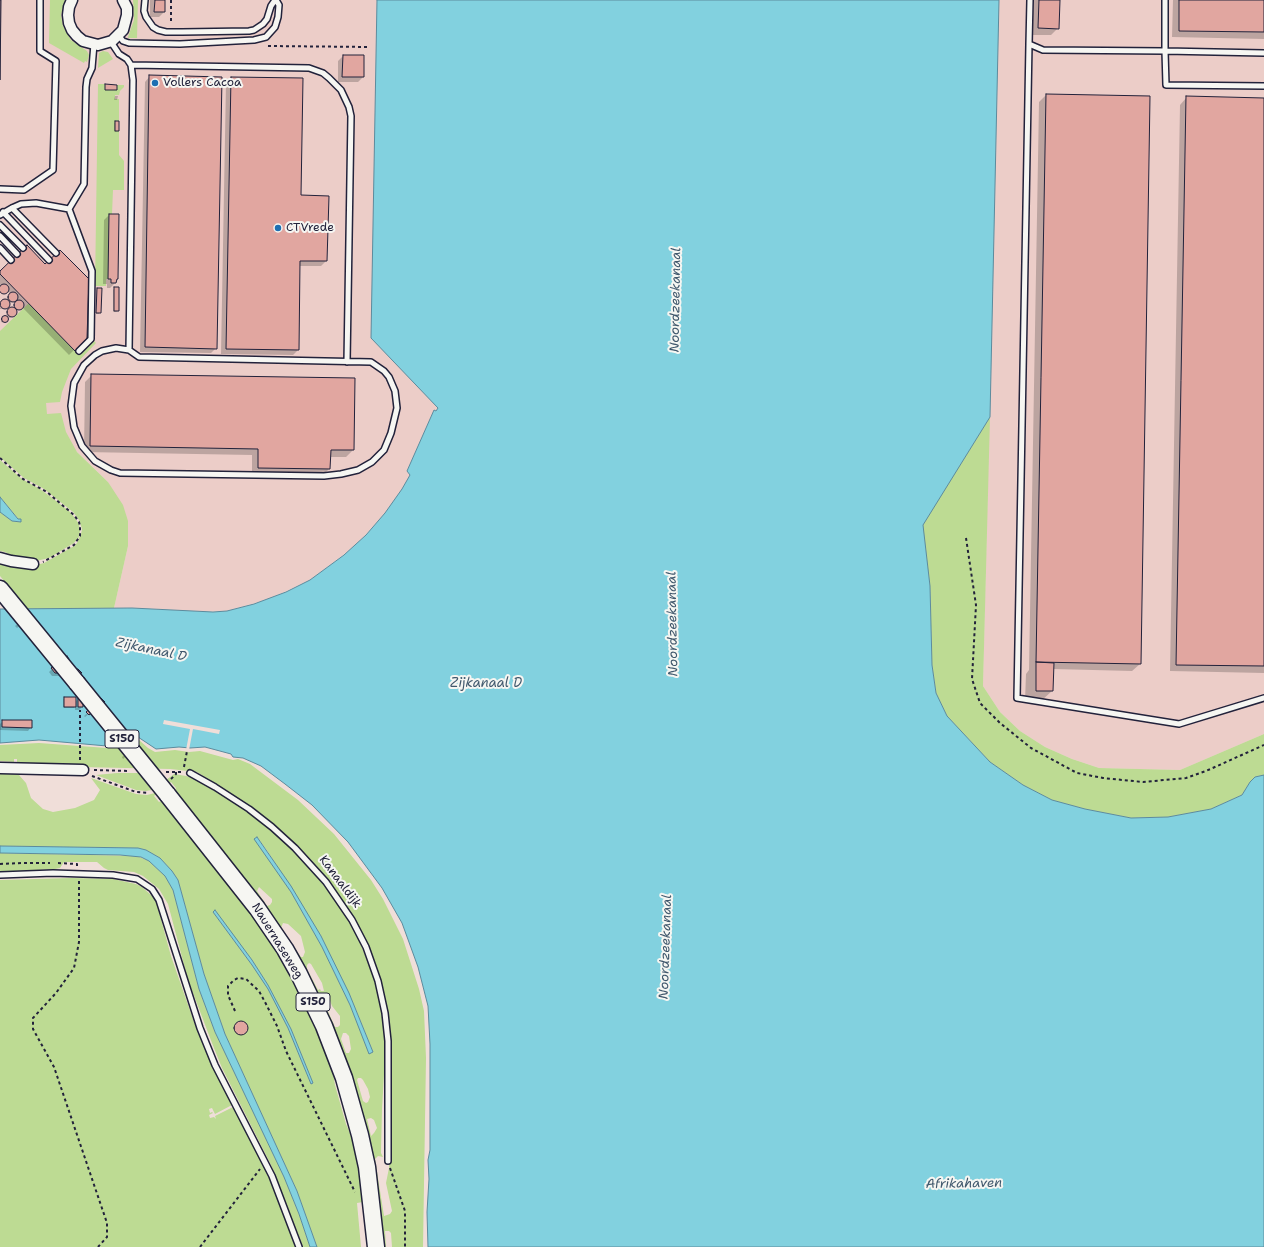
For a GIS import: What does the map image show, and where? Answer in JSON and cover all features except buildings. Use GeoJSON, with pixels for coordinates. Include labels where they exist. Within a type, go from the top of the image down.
{"type":"FeatureCollection","features":[{"type":"Feature","properties":{"kind":"main road","name":"Nauernaseweg"},"geometry":{"type":"LineString","coordinates":[[0,589],[167,794],[257,908],[292,962],[324,1026],[344,1078],[360,1135],[367,1167],[376,1247]]}},
{"type":"Feature","properties":{"kind":"street"},"geometry":{"type":"LineString","coordinates":[[72,0],[68,11],[70,26],[74,33],[80,38],[94,44],[101,44],[115,39],[125,27],[127,19],[126,8],[123,0]]}},
{"type":"Feature","properties":{"kind":"street"},"geometry":{"type":"LineString","coordinates":[[0,558],[33,564]]}},
{"type":"Feature","properties":{"kind":"street"},"geometry":{"type":"LineString","coordinates":[[0,768],[84,768]]}},
{"type":"Feature","properties":{"kind":"lane"},"geometry":{"type":"LineString","coordinates":[[0,189],[24,190],[53,170],[56,61],[40,51],[40,0]]}},
{"type":"Feature","properties":{"kind":"lane"},"geometry":{"type":"LineString","coordinates":[[115,39],[137,43],[180,44],[260,39],[269,34],[277,23],[279,5],[275,0],[271,6],[267,19],[263,24],[254,30],[166,32],[153,27],[146,17],[145,0]]}},
{"type":"Feature","properties":{"kind":"lane"},"geometry":{"type":"LineString","coordinates":[[1030,0],[1017,698],[1179,724],[1264,698]]}},
{"type":"Feature","properties":{"kind":"lane"},"geometry":{"type":"LineString","coordinates":[[1166,0],[1166,85],[1264,86]]}},
{"type":"Feature","properties":{"kind":"lane"},"geometry":{"type":"LineString","coordinates":[[115,39],[119,54],[127,59],[131,65],[133,80],[129,350]]}},
{"type":"Feature","properties":{"kind":"lane"},"geometry":{"type":"LineString","coordinates":[[69,209],[84,184],[86,87],[87,79],[92,68],[94,44]]}},
{"type":"Feature","properties":{"kind":"lane"},"geometry":{"type":"LineString","coordinates":[[1029,44],[1043,50],[1165,50],[1264,53]]}},
{"type":"Feature","properties":{"kind":"lane"},"geometry":{"type":"LineString","coordinates":[[131,65],[309,68],[316,70],[329,78],[341,90],[349,106],[351,116],[347,362]]}},
{"type":"Feature","properties":{"kind":"lane"},"geometry":{"type":"LineString","coordinates":[[49,260],[2,214],[21,204],[36,203],[69,209]]}},
{"type":"Feature","properties":{"kind":"lane"},"geometry":{"type":"LineString","coordinates":[[12,208],[56,253]]}},
{"type":"Feature","properties":{"kind":"lane"},"geometry":{"type":"LineString","coordinates":[[69,209],[92,271],[91,340],[79,351]]}},
{"type":"Feature","properties":{"kind":"lane"},"geometry":{"type":"LineString","coordinates":[[0,225],[23,248]]}},
{"type":"Feature","properties":{"kind":"lane"},"geometry":{"type":"LineString","coordinates":[[0,236],[17,254]]}},
{"type":"Feature","properties":{"kind":"lane"},"geometry":{"type":"LineString","coordinates":[[0,248],[11,260]]}},
{"type":"Feature","properties":{"kind":"lane"},"geometry":{"type":"LineString","coordinates":[[116,348],[129,350],[139,357],[371,362],[378,366],[389,377],[397,399],[395,416],[388,442],[378,457],[365,467],[341,474],[324,476],[120,473],[111,470],[96,461],[82,446],[74,427],[71,406],[74,383],[89,360],[102,351],[116,348]]}},
{"type":"Feature","properties":{"kind":"lane","name":"Kanaaldijk"},"geometry":{"type":"LineString","coordinates":[[190,773],[249,809],[295,848],[326,882],[352,920],[366,947],[378,982],[385,1013],[388,1040],[388,1161]]}},
{"type":"Feature","properties":{"kind":"lane"},"geometry":{"type":"LineString","coordinates":[[0,875],[53,873],[113,875],[137,879],[152,889],[156,894],[162,908],[200,1028],[215,1065],[266,1162],[300,1247]]}},
{"type":"Feature","properties":{"kind":"path"},"geometry":{"type":"LineString","coordinates":[[171,0],[171,22],[178,23]]}},
{"type":"Feature","properties":{"kind":"path"},"geometry":{"type":"LineString","coordinates":[[266,46],[370,47]]}},
{"type":"Feature","properties":{"kind":"path"},"geometry":{"type":"LineString","coordinates":[[0,458],[23,479],[47,492],[77,518],[80,526],[80,536],[74,545],[45,561],[33,564]]}},
{"type":"Feature","properties":{"kind":"path"},"geometry":{"type":"LineString","coordinates":[[80,706],[84,768],[92,777],[136,792],[151,792]]}},
{"type":"Feature","properties":{"kind":"path"},"geometry":{"type":"LineString","coordinates":[[162,772],[184,772],[187,751]]}},
{"type":"Feature","properties":{"kind":"path"},"geometry":{"type":"LineString","coordinates":[[84,768],[135,771]]}},
{"type":"Feature","properties":{"kind":"path"},"geometry":{"type":"LineString","coordinates":[[173,777],[176,772]]}},
{"type":"Feature","properties":{"kind":"path"},"geometry":{"type":"LineString","coordinates":[[0,864],[51,863]]}},
{"type":"Feature","properties":{"kind":"path"},"geometry":{"type":"LineString","coordinates":[[58,864],[77,864],[79,942],[74,968],[56,993],[33,1018],[33,1029],[54,1068],[107,1223],[107,1237],[98,1247]]}},
{"type":"Feature","properties":{"kind":"path"},"geometry":{"type":"LineString","coordinates":[[235,1011],[228,995],[228,986],[234,980],[242,978],[246,979],[259,991],[266,1004],[277,1026],[286,1051],[357,1196]]}},
{"type":"Feature","properties":{"kind":"path"},"geometry":{"type":"LineString","coordinates":[[388,1161],[405,1211],[405,1247]]}},
{"type":"Feature","properties":{"kind":"path"},"geometry":{"type":"LineString","coordinates":[[200,1247],[266,1162]]}},
{"type":"Feature","properties":{"kind":"shaded area"},"geometry":{"type":"Polygon","coordinates":[[[0,0],[446,0],[439,408],[434,411],[407,471],[410,475],[385,513],[356,545],[310,580],[269,599],[227,611],[197,612],[161,609],[114,608],[128,546],[108,482],[65,440],[0,386],[0,0]]]}},
{"type":"Feature","properties":{"kind":"shaded area"},"geometry":{"type":"Polygon","coordinates":[[[999,0],[1264,0],[1264,734],[1180,770],[1099,768],[1072,759],[1045,747],[1020,731],[1000,712],[983,686],[999,0]]]}},
{"type":"Feature","properties":{"kind":"green space"},"geometry":{"type":"Polygon","coordinates":[[[50,0],[65,0],[61,15],[63,26],[71,40],[87,51],[89,55],[87,62],[85,61],[84,63],[49,43],[50,0]]]}},
{"type":"Feature","properties":{"kind":"green space"},"geometry":{"type":"Polygon","coordinates":[[[133,0],[138,0],[137,38],[128,38],[134,20],[133,0]]]}},
{"type":"Feature","properties":{"kind":"green space"},"geometry":{"type":"Polygon","coordinates":[[[103,51],[108,52],[113,59],[98,68],[99,53],[103,51]]]}},
{"type":"Feature","properties":{"kind":"green space"},"geometry":{"type":"Polygon","coordinates":[[[98,84],[105,84],[117,89],[117,85],[124,85],[119,95],[115,95],[115,99],[119,99],[119,155],[124,161],[124,190],[113,190],[112,214],[109,214],[108,279],[106,279],[106,286],[95,286],[98,84]]]}},
{"type":"Feature","properties":{"kind":"green space"},"geometry":{"type":"Polygon","coordinates":[[[29,303],[79,355],[94,341],[96,343],[71,369],[62,392],[60,402],[46,403],[47,414],[61,413],[66,432],[77,452],[108,482],[123,505],[128,521],[128,546],[114,608],[27,609],[0,576],[0,562],[36,565],[44,563],[74,546],[77,543],[82,529],[79,520],[73,512],[44,489],[24,478],[0,457],[0,331],[29,303]]]}},
{"type":"Feature","properties":{"kind":"green space"},"geometry":{"type":"Polygon","coordinates":[[[990,417],[983,686],[1000,712],[1020,731],[1045,747],[1072,759],[1099,768],[1180,770],[1264,734],[1264,775],[1255,777],[1242,795],[1211,809],[1168,817],[1131,818],[1085,809],[1052,800],[1023,785],[990,762],[947,716],[936,693],[932,665],[930,586],[922,525],[990,417]]]}},
{"type":"Feature","properties":{"kind":"green space"},"geometry":{"type":"Polygon","coordinates":[[[0,460],[22,479],[40,489],[69,511],[79,524],[79,537],[74,543],[49,558],[36,561],[15,558],[5,552],[0,551],[0,512],[12,521],[21,522],[0,497],[0,460]]]}},
{"type":"Feature","properties":{"kind":"green space"},"geometry":{"type":"Polygon","coordinates":[[[136,739],[155,752],[175,750],[189,752],[200,751],[233,760],[238,759],[250,764],[298,800],[334,834],[371,880],[383,899],[403,939],[419,989],[424,1011],[426,1058],[423,1247],[392,1247],[391,1233],[389,1231],[385,1231],[386,1247],[382,1247],[336,1037],[175,790],[176,788],[171,782],[169,784],[166,780],[174,774],[200,780],[267,826],[293,850],[322,881],[341,907],[359,940],[377,986],[385,1037],[381,1153],[383,1157],[378,1156],[375,1159],[384,1216],[390,1214],[392,1211],[386,1183],[389,1168],[391,1069],[390,1035],[385,997],[376,967],[358,924],[338,893],[320,871],[273,824],[229,792],[197,772],[170,769],[81,767],[81,764],[78,764],[79,767],[17,766],[17,759],[14,759],[14,762],[0,761],[0,745],[39,743],[107,748],[118,747],[136,739]],[[257,837],[255,839],[291,892],[322,947],[350,1005],[369,1053],[373,1052],[356,1010],[321,936],[257,837]],[[259,887],[257,891],[267,906],[270,905],[272,899],[259,887]],[[283,923],[281,928],[301,957],[303,957],[305,952],[301,936],[288,924],[283,923]],[[309,963],[307,965],[307,969],[318,990],[320,989],[321,991],[324,991],[322,983],[311,964],[309,963]],[[326,996],[323,997],[335,1027],[338,1027],[340,1025],[340,1016],[332,1006],[329,998],[326,996]],[[343,1033],[341,1039],[346,1053],[349,1053],[351,1049],[349,1036],[346,1033],[343,1033]],[[358,1078],[357,1080],[363,1101],[366,1103],[368,1102],[370,1097],[363,1080],[358,1078]],[[371,1118],[367,1119],[371,1136],[377,1128],[374,1120],[371,1118]]]}},
{"type":"Feature","properties":{"kind":"green space"},"geometry":{"type":"Polygon","coordinates":[[[0,771],[28,772],[19,775],[26,783],[31,798],[43,809],[53,812],[75,808],[94,800],[100,790],[91,778],[136,794],[156,794],[154,796],[159,802],[161,801],[164,803],[177,818],[249,908],[280,956],[302,995],[332,1066],[335,1085],[346,1124],[355,1145],[362,1182],[363,1202],[357,1203],[361,1247],[317,1247],[297,1191],[225,1034],[204,974],[178,880],[172,871],[160,858],[146,850],[138,848],[0,846],[0,771]],[[213,912],[268,989],[288,1028],[311,1084],[313,1083],[291,1029],[268,985],[252,960],[213,912]]]}},
{"type":"Feature","properties":{"kind":"green space"},"geometry":{"type":"Polygon","coordinates":[[[139,773],[152,790],[136,790],[96,775],[139,773]]]}},
{"type":"Feature","properties":{"kind":"green space"},"geometry":{"type":"Polygon","coordinates":[[[0,853],[137,856],[149,861],[165,876],[173,890],[199,989],[215,1032],[284,1177],[310,1247],[303,1247],[272,1167],[222,1068],[188,980],[168,904],[159,889],[143,876],[134,872],[108,870],[97,862],[64,862],[60,868],[55,869],[0,872],[0,853]]]}},
{"type":"Feature","properties":{"kind":"green space"},"geometry":{"type":"Polygon","coordinates":[[[71,878],[113,879],[136,884],[142,887],[156,901],[171,956],[194,1022],[232,1105],[215,1114],[212,1108],[209,1109],[210,1113],[213,1113],[209,1115],[210,1118],[214,1117],[216,1119],[215,1116],[233,1107],[274,1186],[296,1247],[0,1247],[0,880],[71,878]]]}},
{"type":"Feature","properties":{"kind":"water"},"geometry":{"type":"Polygon","coordinates":[[[377,0],[999,0],[990,417],[923,525],[930,586],[932,665],[936,693],[947,716],[990,762],[1023,785],[1052,800],[1085,809],[1131,818],[1168,817],[1211,809],[1242,795],[1255,777],[1264,775],[1264,1247],[428,1247],[427,1212],[429,1179],[428,1160],[430,1150],[430,1044],[428,1006],[418,967],[402,923],[382,888],[348,842],[312,805],[285,784],[261,766],[243,758],[233,757],[231,754],[205,747],[156,749],[138,737],[115,745],[107,746],[39,740],[0,743],[0,609],[132,608],[213,612],[227,611],[254,604],[286,592],[310,580],[344,555],[366,535],[385,513],[410,475],[407,471],[434,410],[436,411],[438,408],[371,338],[377,0]]]}},
{"type":"Feature","properties":{"kind":"water"},"geometry":{"type":"Polygon","coordinates":[[[0,497],[18,519],[21,519],[21,522],[12,521],[0,512],[0,497]]]}},
{"type":"Feature","properties":{"kind":"water"},"geometry":{"type":"Polygon","coordinates":[[[257,837],[291,886],[321,936],[349,993],[373,1052],[369,1054],[350,1005],[322,947],[291,892],[254,839],[257,837]]]}},
{"type":"Feature","properties":{"kind":"water"},"geometry":{"type":"Polygon","coordinates":[[[0,846],[138,848],[146,850],[160,858],[172,871],[178,880],[204,974],[225,1034],[297,1191],[317,1247],[310,1247],[284,1177],[215,1032],[199,989],[173,890],[165,876],[149,861],[141,857],[120,855],[0,853],[0,846]]]}},
{"type":"Feature","properties":{"kind":"water"},"geometry":{"type":"Polygon","coordinates":[[[215,910],[252,960],[268,985],[291,1029],[313,1083],[311,1084],[288,1028],[268,989],[213,912],[215,910]]]}},
{"type":"Feature","properties":{"kind":"pier"},"geometry":{"type":"Polygon","coordinates":[[[164,720],[220,730],[219,734],[193,729],[189,750],[186,750],[190,729],[163,724],[164,720]]]}},
{"type":"Feature","properties":{"kind":"place","name":"Vollers Cacoa"},"geometry":{"type":"Point","coordinates":[155,83]}},
{"type":"Feature","properties":{"kind":"place","name":"CTVrede"},"geometry":{"type":"Point","coordinates":[278,228]}},
{"type":"Feature","properties":{"kind":"water label","name":"Noordzeekanaal"},"geometry":{"type":"Point","coordinates":[676,300]}},
{"type":"Feature","properties":{"kind":"water label","name":"Noordzeekanaal"},"geometry":{"type":"Point","coordinates":[673,624]}},
{"type":"Feature","properties":{"kind":"water label","name":"Zijkanaal D"},"geometry":{"type":"Point","coordinates":[151,650]}},
{"type":"Feature","properties":{"kind":"water label","name":"Zijkanaal D"},"geometry":{"type":"Point","coordinates":[486,684]}},
{"type":"Feature","properties":{"kind":"water label","name":"Noordzeekanaal"},"geometry":{"type":"Point","coordinates":[666,947]}},
{"type":"Feature","properties":{"kind":"water label","name":"Afrikahaven"},"geometry":{"type":"Point","coordinates":[964,1184]}}]}
